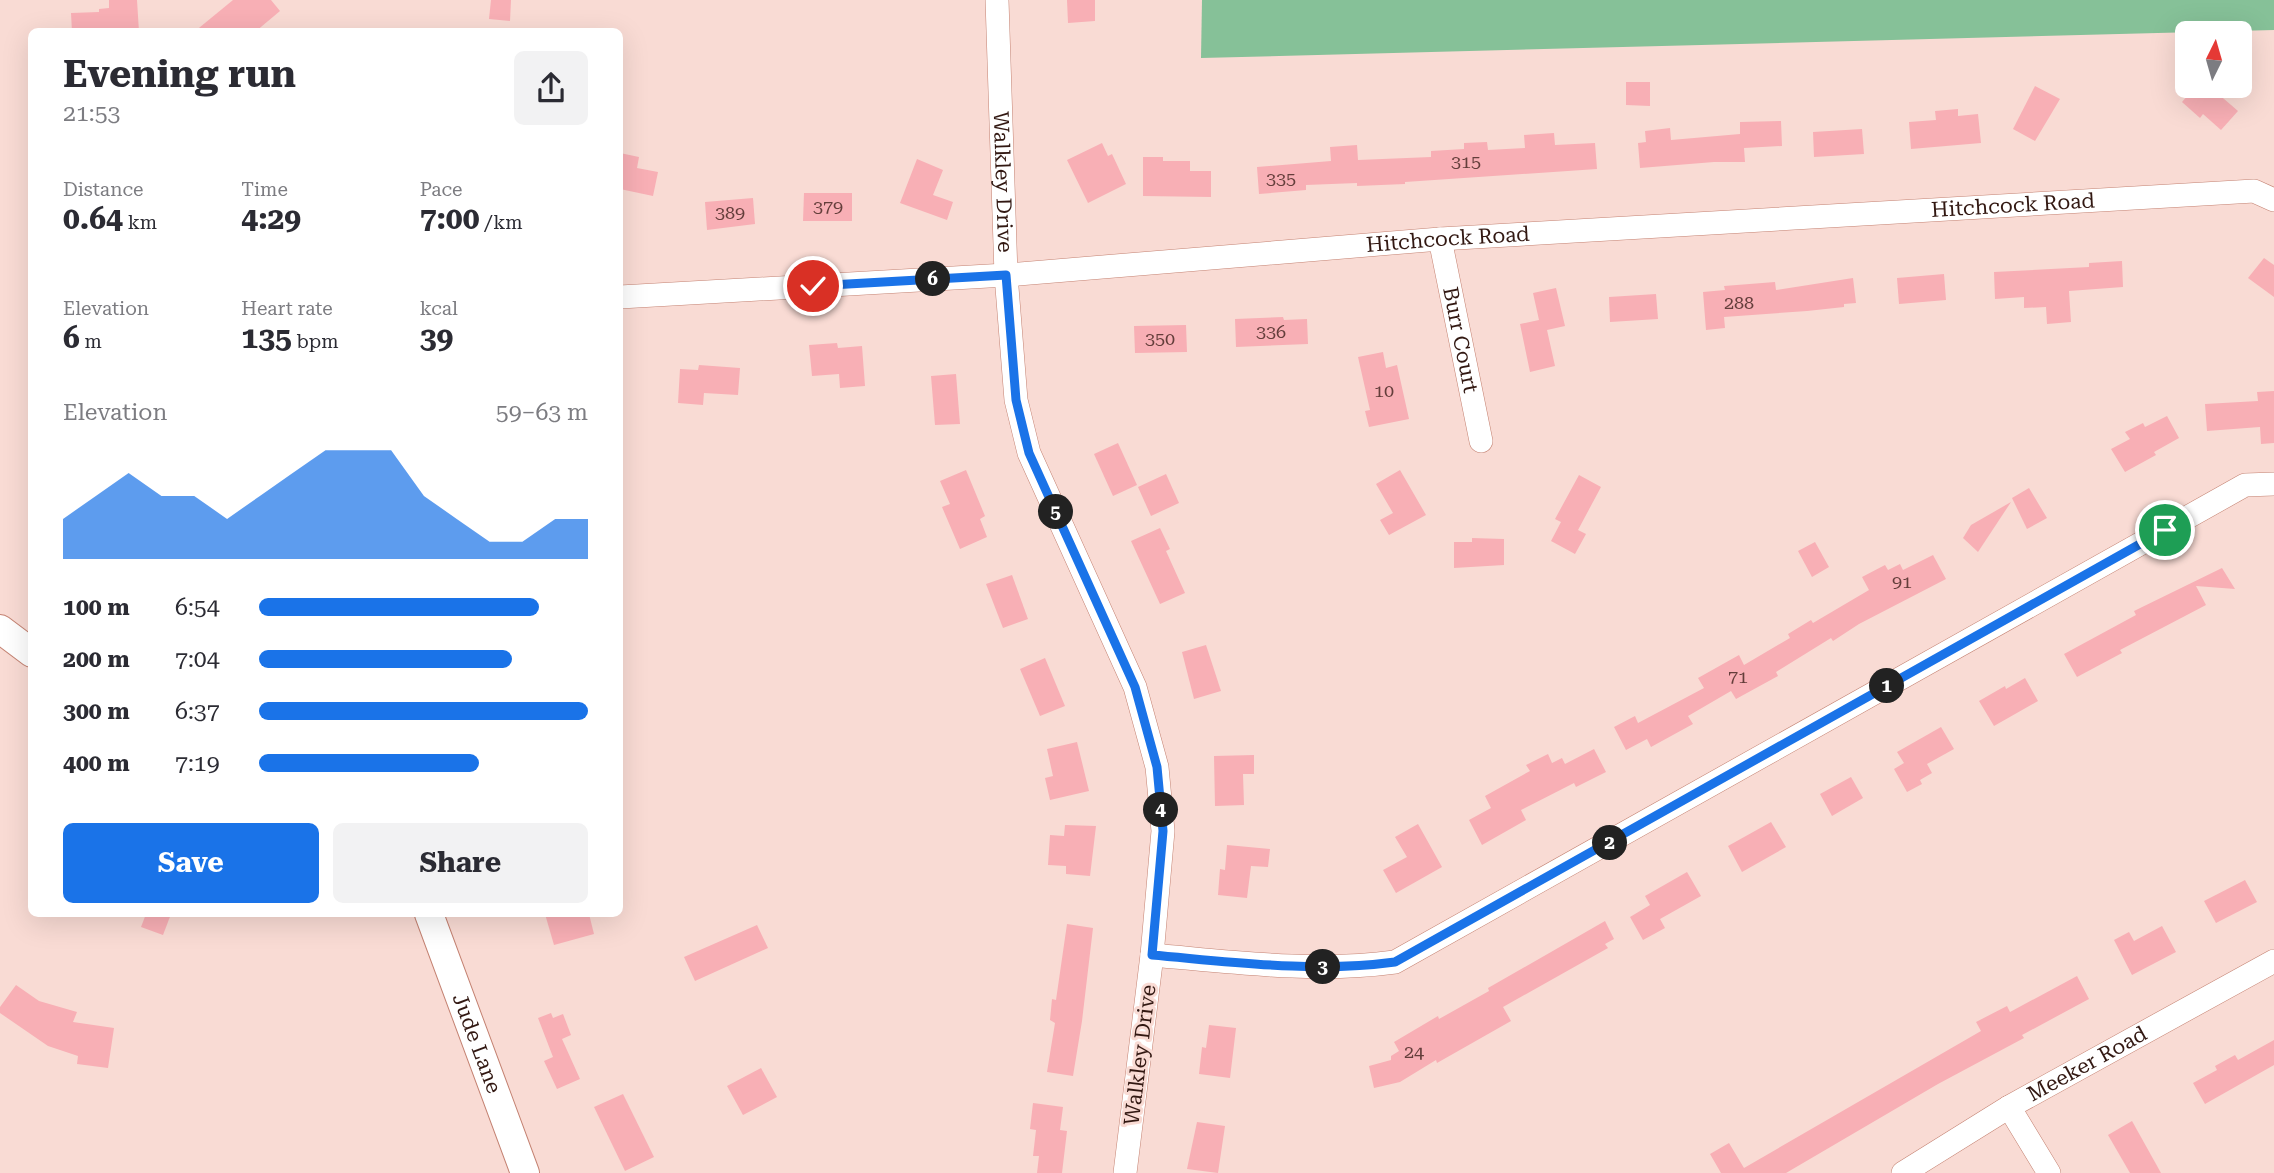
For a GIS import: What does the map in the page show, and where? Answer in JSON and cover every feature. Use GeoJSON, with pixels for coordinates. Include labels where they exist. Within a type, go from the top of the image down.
{"type":"FeatureCollection","features":[{"type":"Feature","properties":{"kind":"street","name":"Walkley Drive"},"geometry":{"type":"LineString","coordinates":[[997,0],[1006,275],[1016,400],[1029,453],[1135,687],[1157,767],[1163,831],[1152,955],[1125,1173]]}},
{"type":"Feature","properties":{"kind":"street","name":"Hitchcock Road"},"geometry":{"type":"LineString","coordinates":[[623,298],[1006,275],[1440,239],[2254,191],[2274,200]]}},
{"type":"Feature","properties":{"kind":"street","name":"Burr Court"},"geometry":{"type":"LineString","coordinates":[[1440,239],[1482,441]]}},
{"type":"Feature","properties":{"kind":"street"},"geometry":{"type":"LineString","coordinates":[[1152,955],[1296,967],[1357,967],[1395,962],[2245,485],[2274,484]]}},
{"type":"Feature","properties":{"kind":"street"},"geometry":{"type":"LineString","coordinates":[[0,629],[28,650]]}},
{"type":"Feature","properties":{"kind":"street","name":"Jude Lane"},"geometry":{"type":"LineString","coordinates":[[430,917],[525,1173]]}},
{"type":"Feature","properties":{"kind":"street","name":"Meeker Road"},"geometry":{"type":"LineString","coordinates":[[1903,1173],[2010,1107],[2274,961]]}},
{"type":"Feature","properties":{"kind":"street"},"geometry":{"type":"LineString","coordinates":[[2010,1107],[2049,1173]]}},
{"type":"Feature","properties":{"kind":"green space"},"geometry":{"type":"Polygon","coordinates":[[[1202,0],[2274,0],[2274,30],[2252,31],[2252,21],[2175,21],[2175,33],[1201,58],[1202,0]]]}},
{"type":"Feature","properties":{"kind":"building"},"geometry":{"type":"Polygon","coordinates":[[[109,0],[137,0],[139,28],[72,28],[71,13],[99,12],[99,9],[109,8],[109,0]]]}},
{"type":"Feature","properties":{"kind":"building"},"geometry":{"type":"Polygon","coordinates":[[[233,0],[271,0],[280,11],[260,28],[199,28],[233,0]]]}},
{"type":"Feature","properties":{"kind":"building"},"geometry":{"type":"Polygon","coordinates":[[[491,0],[511,0],[510,21],[489,19],[491,0]]]}},
{"type":"Feature","properties":{"kind":"building"},"geometry":{"type":"Polygon","coordinates":[[[1067,0],[1095,0],[1095,21],[1068,23],[1067,0]]]}},
{"type":"Feature","properties":{"kind":"building"},"geometry":{"type":"Polygon","coordinates":[[[1626,82],[1650,82],[1650,106],[1626,105],[1626,82]]]}},
{"type":"Feature","properties":{"kind":"building"},"geometry":{"type":"Polygon","coordinates":[[[2035,86],[2060,99],[2035,141],[2013,129],[2035,86]]]}},
{"type":"Feature","properties":{"kind":"building"},"geometry":{"type":"Polygon","coordinates":[[[2186,98],[2223,98],[2238,111],[2221,130],[2203,114],[2200,118],[2182,102],[2186,98]]]}},
{"type":"Feature","properties":{"kind":"building"},"geometry":{"type":"Polygon","coordinates":[[[1958,109],[1958,116],[1978,114],[1981,143],[1911,149],[1909,122],[1936,120],[1935,111],[1958,109]]]}},
{"type":"Feature","properties":{"kind":"building"},"geometry":{"type":"Polygon","coordinates":[[[1781,121],[1782,146],[1744,148],[1745,162],[1640,168],[1638,143],[1646,142],[1645,131],[1670,128],[1671,140],[1740,134],[1740,122],[1781,121]]]}},
{"type":"Feature","properties":{"kind":"building"},"geometry":{"type":"Polygon","coordinates":[[[1862,129],[1864,154],[1814,157],[1813,132],[1862,129]]]}},
{"type":"Feature","properties":{"kind":"building"},"geometry":{"type":"Polygon","coordinates":[[[1554,133],[1555,145],[1595,143],[1597,169],[1405,184],[1306,185],[1306,190],[1259,194],[1257,167],[1331,161],[1330,147],[1357,145],[1358,160],[1431,157],[1431,151],[1464,149],[1464,143],[1487,142],[1488,150],[1525,148],[1524,135],[1554,133]]]}},
{"type":"Feature","properties":{"kind":"building"},"geometry":{"type":"Polygon","coordinates":[[[1102,143],[1108,156],[1112,154],[1126,184],[1088,203],[1067,160],[1102,143]]]}},
{"type":"Feature","properties":{"kind":"building"},"geometry":{"type":"Polygon","coordinates":[[[623,154],[639,157],[637,168],[658,172],[653,196],[623,190],[623,154]]]}},
{"type":"Feature","properties":{"kind":"building"},"geometry":{"type":"Polygon","coordinates":[[[1143,157],[1163,157],[1163,161],[1190,161],[1190,171],[1211,171],[1211,197],[1143,196],[1143,157]]]}},
{"type":"Feature","properties":{"kind":"building"},"geometry":{"type":"Polygon","coordinates":[[[917,159],[943,170],[933,195],[953,202],[947,220],[900,203],[917,159]]]}},
{"type":"Feature","properties":{"kind":"building"},"geometry":{"type":"Polygon","coordinates":[[[804,193],[852,193],[852,221],[803,221],[804,193]]]}},
{"type":"Feature","properties":{"kind":"building"},"geometry":{"type":"Polygon","coordinates":[[[753,198],[755,224],[707,230],[705,202],[753,198]]]}},
{"type":"Feature","properties":{"kind":"building"},"geometry":{"type":"Polygon","coordinates":[[[2264,258],[2274,265],[2274,297],[2248,278],[2264,258]]]}},
{"type":"Feature","properties":{"kind":"building"},"geometry":{"type":"Polygon","coordinates":[[[2122,261],[2123,287],[2069,291],[2071,322],[2047,324],[2046,307],[2024,308],[2024,297],[1995,299],[1994,272],[2089,267],[2089,263],[2122,261]]]}},
{"type":"Feature","properties":{"kind":"building"},"geometry":{"type":"Polygon","coordinates":[[[1944,274],[1946,300],[1899,304],[1897,278],[1944,274]]]}},
{"type":"Feature","properties":{"kind":"building"},"geometry":{"type":"Polygon","coordinates":[[[1853,278],[1856,303],[1807,311],[1724,317],[1725,328],[1706,330],[1703,292],[1725,290],[1724,286],[1775,282],[1776,290],[1853,278]]]}},
{"type":"Feature","properties":{"kind":"building"},"geometry":{"type":"Polygon","coordinates":[[[1556,288],[1565,326],[1547,330],[1555,366],[1530,372],[1520,324],[1539,320],[1533,293],[1556,288]]]}},
{"type":"Feature","properties":{"kind":"building"},"geometry":{"type":"Polygon","coordinates":[[[1656,294],[1658,319],[1610,322],[1609,297],[1656,294]]]}},
{"type":"Feature","properties":{"kind":"building"},"geometry":{"type":"Polygon","coordinates":[[[1283,317],[1284,320],[1307,319],[1308,344],[1236,347],[1235,319],[1283,317]]]}},
{"type":"Feature","properties":{"kind":"building"},"geometry":{"type":"Polygon","coordinates":[[[1186,325],[1187,352],[1135,353],[1134,326],[1186,325]]]}},
{"type":"Feature","properties":{"kind":"building"},"geometry":{"type":"Polygon","coordinates":[[[837,343],[838,348],[862,346],[865,386],[840,388],[839,374],[812,376],[809,345],[837,343]]]}},
{"type":"Feature","properties":{"kind":"building"},"geometry":{"type":"Polygon","coordinates":[[[1383,352],[1386,368],[1397,365],[1409,419],[1369,427],[1365,411],[1370,410],[1358,357],[1383,352]]]}},
{"type":"Feature","properties":{"kind":"building"},"geometry":{"type":"Polygon","coordinates":[[[699,365],[740,368],[738,395],[704,393],[703,405],[678,403],[680,369],[698,370],[699,365]]]}},
{"type":"Feature","properties":{"kind":"building"},"geometry":{"type":"Polygon","coordinates":[[[956,374],[960,424],[935,425],[931,376],[956,374]]]}},
{"type":"Feature","properties":{"kind":"building"},"geometry":{"type":"Polygon","coordinates":[[[2274,391],[2274,443],[2261,444],[2260,427],[2207,431],[2205,404],[2258,401],[2257,392],[2274,391]]]}},
{"type":"Feature","properties":{"kind":"building"},"geometry":{"type":"Polygon","coordinates":[[[2167,416],[2179,438],[2154,452],[2156,455],[2125,472],[2111,449],[2130,439],[2125,432],[2143,423],[2145,427],[2167,416]]]}},
{"type":"Feature","properties":{"kind":"building"},"geometry":{"type":"Polygon","coordinates":[[[1118,443],[1137,485],[1113,496],[1094,454],[1118,443]]]}},
{"type":"Feature","properties":{"kind":"building"},"geometry":{"type":"Polygon","coordinates":[[[966,470],[985,516],[980,519],[987,537],[960,549],[942,507],[950,504],[940,481],[966,470]]]}},
{"type":"Feature","properties":{"kind":"building"},"geometry":{"type":"Polygon","coordinates":[[[1400,470],[1426,515],[1389,535],[1380,520],[1393,513],[1376,484],[1400,470]]]}},
{"type":"Feature","properties":{"kind":"building"},"geometry":{"type":"Polygon","coordinates":[[[1166,474],[1179,503],[1151,516],[1138,487],[1166,474]]]}},
{"type":"Feature","properties":{"kind":"building"},"geometry":{"type":"Polygon","coordinates":[[[1579,475],[1601,487],[1578,530],[1586,534],[1575,554],[1551,541],[1561,522],[1555,519],[1579,475]]]}},
{"type":"Feature","properties":{"kind":"building"},"geometry":{"type":"Polygon","coordinates":[[[2029,488],[2047,518],[2027,529],[2012,498],[2029,488]]]}},
{"type":"Feature","properties":{"kind":"building"},"geometry":{"type":"Polygon","coordinates":[[[2011,502],[1978,552],[1963,538],[1971,525],[2011,502]]]}},
{"type":"Feature","properties":{"kind":"building"},"geometry":{"type":"Polygon","coordinates":[[[1160,528],[1170,549],[1166,551],[1185,593],[1160,604],[1131,541],[1160,528]]]}},
{"type":"Feature","properties":{"kind":"building"},"geometry":{"type":"Polygon","coordinates":[[[1472,538],[1504,539],[1504,565],[1454,568],[1454,542],[1472,542],[1472,538]]]}},
{"type":"Feature","properties":{"kind":"building"},"geometry":{"type":"Polygon","coordinates":[[[1815,542],[1829,567],[1812,577],[1798,551],[1815,542]]]}},
{"type":"Feature","properties":{"kind":"building"},"geometry":{"type":"Polygon","coordinates":[[[1933,555],[1946,579],[1859,624],[1833,641],[1831,638],[1776,672],[1778,676],[1736,699],[1731,691],[1688,716],[1693,724],[1651,747],[1647,739],[1626,750],[1614,727],[1635,716],[1638,723],[1704,688],[1698,678],[1739,655],[1744,665],[1790,638],[1788,634],[1811,620],[1813,623],[1869,590],[1862,577],[1885,565],[1888,570],[1900,564],[1903,570],[1933,555]]]}},
{"type":"Feature","properties":{"kind":"building"},"geometry":{"type":"Polygon","coordinates":[[[2222,568],[2235,589],[2196,586],[2206,605],[2120,650],[2122,653],[2077,677],[2064,654],[2136,615],[2134,611],[2222,568]]]}},
{"type":"Feature","properties":{"kind":"building"},"geometry":{"type":"Polygon","coordinates":[[[1012,575],[1028,619],[1003,628],[986,584],[1012,575]]]}},
{"type":"Feature","properties":{"kind":"building"},"geometry":{"type":"Polygon","coordinates":[[[1206,645],[1221,691],[1194,699],[1182,652],[1206,645]]]}},
{"type":"Feature","properties":{"kind":"building"},"geometry":{"type":"Polygon","coordinates":[[[1045,658],[1065,706],[1040,716],[1020,669],[1045,658]]]}},
{"type":"Feature","properties":{"kind":"building"},"geometry":{"type":"Polygon","coordinates":[[[2025,678],[2038,701],[1994,726],[1979,701],[2025,678]]]}},
{"type":"Feature","properties":{"kind":"building"},"geometry":{"type":"Polygon","coordinates":[[[1941,727],[1954,749],[1927,764],[1932,773],[1920,780],[1922,784],[1907,792],[1894,769],[1904,763],[1897,752],[1941,727]]]}},
{"type":"Feature","properties":{"kind":"building"},"geometry":{"type":"Polygon","coordinates":[[[1077,742],[1089,791],[1050,800],[1045,778],[1053,776],[1047,749],[1077,742]]]}},
{"type":"Feature","properties":{"kind":"building"},"geometry":{"type":"Polygon","coordinates":[[[1594,749],[1606,772],[1576,787],[1574,783],[1521,810],[1526,820],[1482,845],[1469,820],[1491,808],[1485,796],[1530,771],[1526,765],[1548,754],[1552,763],[1562,758],[1565,764],[1594,749]]]}},
{"type":"Feature","properties":{"kind":"building"},"geometry":{"type":"Polygon","coordinates":[[[1254,755],[1254,774],[1243,774],[1244,805],[1215,806],[1214,756],[1254,755]]]}},
{"type":"Feature","properties":{"kind":"building"},"geometry":{"type":"Polygon","coordinates":[[[1851,777],[1863,798],[1832,816],[1820,794],[1851,777]]]}},
{"type":"Feature","properties":{"kind":"building"},"geometry":{"type":"Polygon","coordinates":[[[1771,822],[1786,847],[1742,872],[1728,846],[1771,822]]]}},
{"type":"Feature","properties":{"kind":"building"},"geometry":{"type":"Polygon","coordinates":[[[1418,824],[1442,867],[1396,893],[1383,870],[1407,857],[1395,837],[1418,824]]]}},
{"type":"Feature","properties":{"kind":"building"},"geometry":{"type":"Polygon","coordinates":[[[1065,825],[1096,826],[1090,876],[1066,874],[1066,866],[1048,865],[1050,835],[1064,836],[1065,825]]]}},
{"type":"Feature","properties":{"kind":"building"},"geometry":{"type":"Polygon","coordinates":[[[1227,845],[1270,849],[1268,867],[1251,866],[1247,898],[1218,895],[1220,869],[1225,870],[1227,845]]]}},
{"type":"Feature","properties":{"kind":"building"},"geometry":{"type":"Polygon","coordinates":[[[1687,872],[1701,896],[1660,919],[1665,928],[1643,940],[1630,917],[1650,905],[1645,896],[1687,872]]]}},
{"type":"Feature","properties":{"kind":"building"},"geometry":{"type":"Polygon","coordinates":[[[2245,880],[2257,902],[2216,923],[2204,901],[2245,880]]]}},
{"type":"Feature","properties":{"kind":"building"},"geometry":{"type":"Polygon","coordinates":[[[145,917],[170,917],[163,935],[141,927],[145,917]]]}},
{"type":"Feature","properties":{"kind":"building"},"geometry":{"type":"Polygon","coordinates":[[[546,917],[590,917],[594,934],[554,945],[546,917]]]}},
{"type":"Feature","properties":{"kind":"building"},"geometry":{"type":"Polygon","coordinates":[[[1605,921],[1614,939],[1605,944],[1608,948],[1503,1007],[1511,1021],[1400,1082],[1374,1088],[1369,1066],[1391,1060],[1391,1056],[1399,1051],[1394,1042],[1489,991],[1488,988],[1605,921]]]}},
{"type":"Feature","properties":{"kind":"building"},"geometry":{"type":"Polygon","coordinates":[[[1067,924],[1093,928],[1073,1076],[1047,1072],[1055,1023],[1050,1020],[1052,999],[1056,1000],[1067,924]]]}},
{"type":"Feature","properties":{"kind":"building"},"geometry":{"type":"Polygon","coordinates":[[[757,925],[768,948],[695,981],[684,957],[757,925]]]}},
{"type":"Feature","properties":{"kind":"building"},"geometry":{"type":"Polygon","coordinates":[[[2162,926],[2176,952],[2132,975],[2114,940],[2129,932],[2134,941],[2162,926]]]}},
{"type":"Feature","properties":{"kind":"building"},"geometry":{"type":"Polygon","coordinates":[[[2077,976],[2089,999],[2022,1035],[2024,1038],[1938,1084],[1786,1173],[1721,1173],[1710,1154],[1729,1143],[1744,1168],[1981,1031],[1976,1022],[2007,1006],[2010,1012],[2077,976]]]}},
{"type":"Feature","properties":{"kind":"building"},"geometry":{"type":"Polygon","coordinates":[[[16,985],[39,1001],[77,1012],[73,1022],[114,1028],[108,1068],[77,1064],[78,1056],[48,1046],[0,1013],[0,1007],[16,985]]]}},
{"type":"Feature","properties":{"kind":"building"},"geometry":{"type":"Polygon","coordinates":[[[551,1013],[553,1018],[563,1014],[571,1035],[562,1039],[580,1079],[557,1089],[544,1061],[553,1057],[538,1018],[551,1013]]]}},
{"type":"Feature","properties":{"kind":"building"},"geometry":{"type":"Polygon","coordinates":[[[1209,1025],[1236,1028],[1230,1078],[1199,1074],[1202,1047],[1206,1048],[1209,1025]]]}},
{"type":"Feature","properties":{"kind":"building"},"geometry":{"type":"Polygon","coordinates":[[[2274,1040],[2274,1065],[2205,1104],[2193,1083],[2217,1070],[2215,1066],[2235,1055],[2238,1060],[2274,1040]]]}},
{"type":"Feature","properties":{"kind":"building"},"geometry":{"type":"Polygon","coordinates":[[[761,1068],[777,1097],[743,1115],[727,1086],[761,1068]]]}},
{"type":"Feature","properties":{"kind":"building"},"geometry":{"type":"Polygon","coordinates":[[[623,1094],[654,1157],[625,1171],[594,1107],[623,1094]]]}},
{"type":"Feature","properties":{"kind":"building"},"geometry":{"type":"Polygon","coordinates":[[[1033,1103],[1063,1107],[1060,1130],[1067,1131],[1062,1173],[1037,1173],[1039,1156],[1033,1156],[1036,1130],[1030,1129],[1033,1103]]]}},
{"type":"Feature","properties":{"kind":"building"},"geometry":{"type":"Polygon","coordinates":[[[2132,1121],[2161,1173],[2130,1173],[2108,1135],[2132,1121]]]}},
{"type":"Feature","properties":{"kind":"building"},"geometry":{"type":"Polygon","coordinates":[[[1197,1122],[1225,1126],[1218,1173],[1187,1169],[1197,1122]]]}},
{"type":"Feature","properties":{"kind":"route"},"geometry":{"type":"LineString","coordinates":[[813,286],[1006,275],[1016,400],[1029,453],[1135,687],[1157,767],[1163,831],[1152,955],[1296,967],[1357,967],[1395,962],[2165,530]]}}]}
